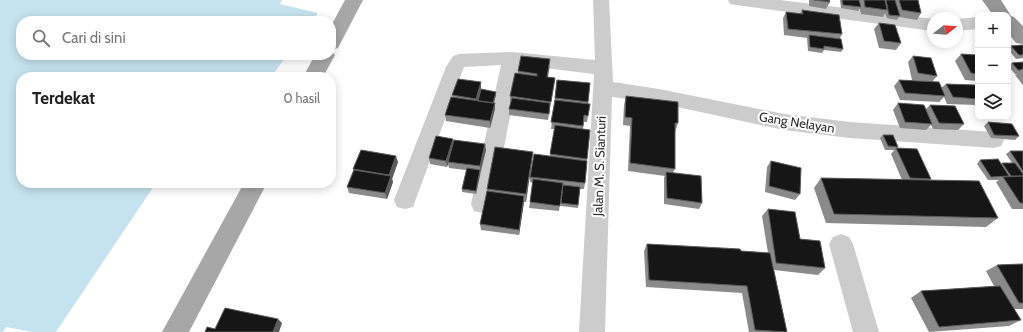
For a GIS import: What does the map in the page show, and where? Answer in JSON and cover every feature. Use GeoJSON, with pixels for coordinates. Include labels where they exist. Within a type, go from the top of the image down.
{"type":"FeatureCollection","features":[{"type":"Feature","properties":{"kind":"highway"},"geometry":{"type":"LineString","coordinates":[[990,0],[1000,12]]}},
{"type":"Feature","properties":{"kind":"highway"},"geometry":{"type":"LineString","coordinates":[[1011,24],[1023,38]]}},
{"type":"Feature","properties":{"kind":"main road"},"geometry":{"type":"LineString","coordinates":[[336,34],[354,0]]}},
{"type":"Feature","properties":{"kind":"main road"},"geometry":{"type":"LineString","coordinates":[[316,72],[322,60]]}},
{"type":"Feature","properties":{"kind":"main road"},"geometry":{"type":"LineString","coordinates":[[175,332],[253,188]]}},
{"type":"Feature","properties":{"kind":"street","name":"Jalan M. S. Sianturi"},"geometry":{"type":"LineString","coordinates":[[592,332],[604,68],[601,0]]}},
{"type":"Feature","properties":{"kind":"street"},"geometry":{"type":"LineString","coordinates":[[736,0],[927,24]]}},
{"type":"Feature","properties":{"kind":"street"},"geometry":{"type":"LineString","coordinates":[[963,24],[975,23]]}},
{"type":"Feature","properties":{"kind":"street"},"geometry":{"type":"LineString","coordinates":[[405,200],[456,63],[463,60],[512,58],[604,68]]}},
{"type":"Feature","properties":{"kind":"street"},"geometry":{"type":"LineString","coordinates":[[482,204],[512,58]]}},
{"type":"Feature","properties":{"kind":"street","name":"Gang Nelayan"},"geometry":{"type":"LineString","coordinates":[[602,88],[659,96],[784,122],[858,130],[994,140]]}},
{"type":"Feature","properties":{"kind":"street"},"geometry":{"type":"LineString","coordinates":[[841,244],[866,332]]}},
{"type":"Feature","properties":{"kind":"water"},"geometry":{"type":"Polygon","coordinates":[[[0,0],[282,0],[280,4],[318,13],[316,16],[16,16],[16,60],[283,60],[275,72],[16,72],[16,188],[153,188],[56,332],[32,332],[6,327],[3,332],[0,332],[0,0]]]}},
{"type":"Feature","properties":{"kind":"building"},"geometry":{"type":"Polygon","coordinates":[[[814,0],[829,0],[830,2],[814,0]]]}},
{"type":"Feature","properties":{"kind":"building"},"geometry":{"type":"Polygon","coordinates":[[[842,0],[859,0],[861,7],[843,5],[842,0]]]}},
{"type":"Feature","properties":{"kind":"building"},"geometry":{"type":"Polygon","coordinates":[[[864,0],[885,0],[887,10],[865,7],[864,0]]]}},
{"type":"Feature","properties":{"kind":"building"},"geometry":{"type":"Polygon","coordinates":[[[886,0],[895,0],[900,16],[889,15],[886,0]]]}},
{"type":"Feature","properties":{"kind":"building"},"geometry":{"type":"Polygon","coordinates":[[[899,0],[918,0],[921,13],[902,10],[899,0]]]}},
{"type":"Feature","properties":{"kind":"building"},"geometry":{"type":"Polygon","coordinates":[[[802,10],[839,15],[842,34],[788,29],[786,12],[803,14],[802,10]]]}},
{"type":"Feature","properties":{"kind":"building"},"geometry":{"type":"Polygon","coordinates":[[[879,23],[895,25],[901,43],[884,41],[879,23]]]}},
{"type":"Feature","properties":{"kind":"building"},"geometry":{"type":"Polygon","coordinates":[[[809,35],[841,39],[843,49],[824,46],[824,49],[810,47],[809,35]]]}},
{"type":"Feature","properties":{"kind":"building"},"geometry":{"type":"Polygon","coordinates":[[[1023,45],[1023,55],[1019,55],[1011,46],[1023,45]]]}},
{"type":"Feature","properties":{"kind":"building"},"geometry":{"type":"Polygon","coordinates":[[[961,54],[975,55],[975,74],[971,73],[961,54]]]}},
{"type":"Feature","properties":{"kind":"building"},"geometry":{"type":"Polygon","coordinates":[[[521,56],[550,59],[547,77],[555,78],[551,102],[510,96],[515,73],[537,76],[537,74],[518,71],[521,56]]]}},
{"type":"Feature","properties":{"kind":"building"},"geometry":{"type":"Polygon","coordinates":[[[913,56],[931,58],[937,76],[918,73],[913,56]]]}},
{"type":"Feature","properties":{"kind":"building"},"geometry":{"type":"Polygon","coordinates":[[[1023,62],[1023,69],[1020,70],[1018,70],[1012,63],[1023,62]]]}},
{"type":"Feature","properties":{"kind":"building"},"geometry":{"type":"Polygon","coordinates":[[[458,79],[481,82],[476,99],[452,95],[458,79]]]}},
{"type":"Feature","properties":{"kind":"building"},"geometry":{"type":"Polygon","coordinates":[[[557,80],[590,83],[588,102],[555,98],[557,80]]]}},
{"type":"Feature","properties":{"kind":"building"},"geometry":{"type":"Polygon","coordinates":[[[899,80],[939,82],[945,96],[905,93],[899,80]]]}},
{"type":"Feature","properties":{"kind":"building"},"geometry":{"type":"Polygon","coordinates":[[[946,84],[975,85],[975,99],[953,97],[946,84]]]}},
{"type":"Feature","properties":{"kind":"building"},"geometry":{"type":"Polygon","coordinates":[[[481,89],[496,92],[493,103],[478,101],[481,89]]]}},
{"type":"Feature","properties":{"kind":"building"},"geometry":{"type":"Polygon","coordinates":[[[626,96],[678,102],[678,123],[675,123],[675,169],[630,163],[632,118],[625,117],[626,96]]]}},
{"type":"Feature","properties":{"kind":"building"},"geometry":{"type":"Polygon","coordinates":[[[451,97],[495,103],[490,121],[445,115],[451,97]]]}},
{"type":"Feature","properties":{"kind":"building"},"geometry":{"type":"Polygon","coordinates":[[[512,98],[550,103],[549,114],[509,109],[512,98]]]}},
{"type":"Feature","properties":{"kind":"building"},"geometry":{"type":"Polygon","coordinates":[[[555,100],[590,104],[588,116],[584,115],[583,126],[551,122],[555,100]]]}},
{"type":"Feature","properties":{"kind":"building"},"geometry":{"type":"Polygon","coordinates":[[[898,103],[924,105],[932,124],[905,122],[898,103]]]}},
{"type":"Feature","properties":{"kind":"building"},"geometry":{"type":"Polygon","coordinates":[[[930,105],[955,106],[964,124],[939,123],[930,105]]]}},
{"type":"Feature","properties":{"kind":"building"},"geometry":{"type":"Polygon","coordinates":[[[988,122],[1012,124],[1019,136],[994,135],[988,122]]]}},
{"type":"Feature","properties":{"kind":"building"},"geometry":{"type":"Polygon","coordinates":[[[555,125],[590,130],[587,159],[550,154],[555,125]]]}},
{"type":"Feature","properties":{"kind":"building"},"geometry":{"type":"Polygon","coordinates":[[[883,135],[893,135],[898,147],[888,146],[883,135]]]}},
{"type":"Feature","properties":{"kind":"building"},"geometry":{"type":"Polygon","coordinates":[[[436,136],[453,139],[446,161],[429,158],[436,136]]]}},
{"type":"Feature","properties":{"kind":"building"},"geometry":{"type":"Polygon","coordinates":[[[454,140],[485,144],[480,166],[448,162],[454,140]]]}},
{"type":"Feature","properties":{"kind":"building"},"geometry":{"type":"Polygon","coordinates":[[[495,147],[533,152],[526,194],[487,189],[495,147]]]}},
{"type":"Feature","properties":{"kind":"building"},"geometry":{"type":"Polygon","coordinates":[[[896,148],[917,149],[931,179],[910,178],[896,148]]]}},
{"type":"Feature","properties":{"kind":"building"},"geometry":{"type":"Polygon","coordinates":[[[361,150],[396,156],[389,175],[353,169],[361,150]]]}},
{"type":"Feature","properties":{"kind":"building"},"geometry":{"type":"Polygon","coordinates":[[[1010,151],[1023,151],[1023,171],[1010,151]]]}},
{"type":"Feature","properties":{"kind":"building"},"geometry":{"type":"Polygon","coordinates":[[[534,154],[587,161],[585,183],[530,177],[534,154]]]}},
{"type":"Feature","properties":{"kind":"building"},"geometry":{"type":"Polygon","coordinates":[[[998,159],[1009,176],[991,177],[980,160],[998,159]]]}},
{"type":"Feature","properties":{"kind":"building"},"geometry":{"type":"Polygon","coordinates":[[[771,161],[801,168],[800,194],[769,186],[771,161]]]}},
{"type":"Feature","properties":{"kind":"building"},"geometry":{"type":"Polygon","coordinates":[[[1002,163],[1015,163],[1023,176],[1011,176],[1002,163]]]}},
{"type":"Feature","properties":{"kind":"building"},"geometry":{"type":"Polygon","coordinates":[[[467,168],[480,170],[476,191],[462,189],[467,168]]]}},
{"type":"Feature","properties":{"kind":"building"},"geometry":{"type":"Polygon","coordinates":[[[354,170],[391,176],[385,193],[347,187],[354,170]]]}},
{"type":"Feature","properties":{"kind":"building"},"geometry":{"type":"Polygon","coordinates":[[[666,172],[701,176],[702,203],[667,198],[666,172]]]}},
{"type":"Feature","properties":{"kind":"building"},"geometry":{"type":"Polygon","coordinates":[[[1023,176],[1023,203],[1020,203],[1003,177],[1023,176]]]}},
{"type":"Feature","properties":{"kind":"building"},"geometry":{"type":"Polygon","coordinates":[[[821,178],[979,181],[998,218],[834,214],[821,178]]]}},
{"type":"Feature","properties":{"kind":"building"},"geometry":{"type":"Polygon","coordinates":[[[533,179],[563,183],[560,206],[530,202],[533,179]]]}},
{"type":"Feature","properties":{"kind":"building"},"geometry":{"type":"Polygon","coordinates":[[[563,185],[580,187],[578,205],[561,203],[563,185]]]}},
{"type":"Feature","properties":{"kind":"building"},"geometry":{"type":"Polygon","coordinates":[[[487,191],[524,196],[519,230],[480,224],[487,191]]]}},
{"type":"Feature","properties":{"kind":"building"},"geometry":{"type":"Polygon","coordinates":[[[768,209],[795,212],[800,239],[820,241],[825,268],[776,263],[768,209]]]}},
{"type":"Feature","properties":{"kind":"building"},"geometry":{"type":"Polygon","coordinates":[[[647,244],[740,249],[741,251],[770,253],[787,332],[755,330],[747,286],[649,280],[647,244]]]}},
{"type":"Feature","properties":{"kind":"building"},"geometry":{"type":"Polygon","coordinates":[[[1023,264],[1023,303],[1019,303],[997,265],[1023,264]]]}},
{"type":"Feature","properties":{"kind":"building"},"geometry":{"type":"Polygon","coordinates":[[[1000,286],[1021,320],[939,327],[921,291],[1000,286]]]}},
{"type":"Feature","properties":{"kind":"building"},"geometry":{"type":"Polygon","coordinates":[[[225,308],[278,319],[273,332],[205,332],[207,327],[215,329],[225,308]]]}}]}
